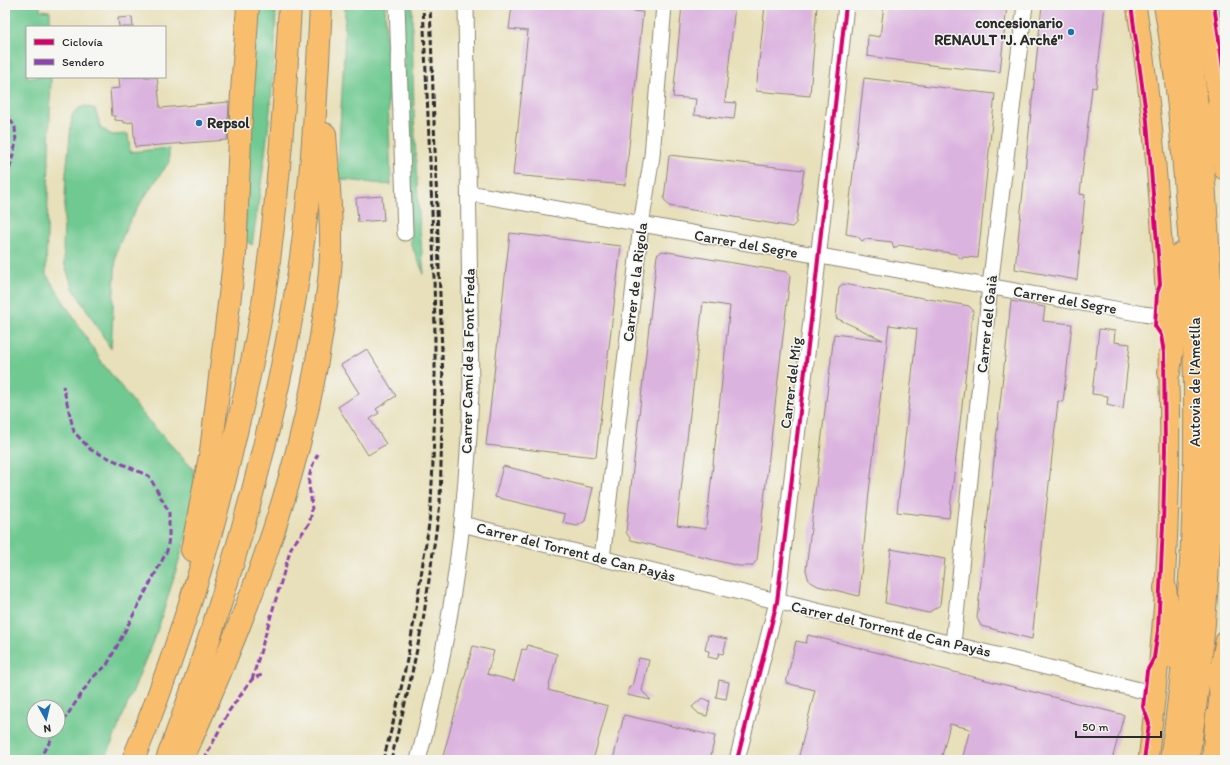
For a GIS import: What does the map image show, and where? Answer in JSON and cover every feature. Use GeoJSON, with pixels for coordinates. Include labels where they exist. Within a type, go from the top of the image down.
{"type":"FeatureCollection","features":[{"type":"Feature","properties":{"kind":"highway"},"geometry":{"type":"LineString","coordinates":[[180,637],[192,546],[212,444],[236,254],[242,92],[248,5]]}},
{"type":"Feature","properties":{"kind":"highway"},"geometry":{"type":"LineString","coordinates":[[133,760],[180,637],[223,490],[246,391],[262,305],[274,219],[285,107],[290,5]]}},
{"type":"Feature","properties":{"kind":"highway"},"geometry":{"type":"LineString","coordinates":[[167,760],[213,629],[235,560],[278,388],[294,302],[306,215],[322,5]]}},
{"type":"Feature","properties":{"kind":"highway","name":"Autovia de l'Ametlla"},"geometry":{"type":"LineString","coordinates":[[1165,5],[1178,94],[1185,168],[1195,323],[1195,459],[1192,557],[1177,756]]}},
{"type":"Feature","properties":{"kind":"highway","name":"Autovia de l'Ametlla"},"geometry":{"type":"LineString","coordinates":[[1177,756],[1200,666],[1209,543],[1213,434],[1210,272],[1206,203],[1197,108],[1183,5]]}},
{"type":"Feature","properties":{"kind":"highway"},"geometry":{"type":"LineString","coordinates":[[182,760],[221,674],[264,563],[288,484],[312,385],[325,313],[331,255],[328,169],[318,64]]}},
{"type":"Feature","properties":{"kind":"highway"},"geometry":{"type":"LineString","coordinates":[[1223,118],[1218,120],[1225,169]]}},
{"type":"Feature","properties":{"kind":"highway"},"geometry":{"type":"LineString","coordinates":[[1168,372],[1175,324],[1180,211],[1185,168]]}},
{"type":"Feature","properties":{"kind":"highway"},"geometry":{"type":"LineString","coordinates":[[1212,373],[1218,350],[1225,269]]}},
{"type":"Feature","properties":{"kind":"highway"},"geometry":{"type":"LineString","coordinates":[[1165,588],[1173,646],[1170,703],[1177,756]]}},
{"type":"Feature","properties":{"kind":"highway"},"geometry":{"type":"LineString","coordinates":[[1217,752],[1222,712]]}},
{"type":"Feature","properties":{"kind":"main road"},"geometry":{"type":"LineString","coordinates":[[1136,5],[1158,176],[1163,237],[1168,372],[1170,499],[1165,588],[1156,694],[1148,760]]}},
{"type":"Feature","properties":{"kind":"main road"},"geometry":{"type":"LineString","coordinates":[[1202,5],[1223,118]]}},
{"type":"Feature","properties":{"kind":"main road"},"geometry":{"type":"LineString","coordinates":[[1222,712],[1218,679],[1225,641]]}},
{"type":"Feature","properties":{"kind":"street"},"geometry":{"type":"LineString","coordinates":[[397,5],[405,233]]}},
{"type":"Feature","properties":{"kind":"street","name":"Carrer Camí de la Font Freda"},"geometry":{"type":"LineString","coordinates":[[418,760],[441,657],[462,524],[471,390],[466,5]]}},
{"type":"Feature","properties":{"kind":"street","name":"Carrer de la Rigola"},"geometry":{"type":"LineString","coordinates":[[602,559],[642,225],[652,156],[664,5]]}},
{"type":"Feature","properties":{"kind":"street","name":"Carrer del Mig"},"geometry":{"type":"LineString","coordinates":[[737,760],[777,602],[846,5]]}},
{"type":"Feature","properties":{"kind":"street","name":"Carrer del Gaià"},"geometry":{"type":"LineString","coordinates":[[953,644],[990,286],[1025,5]]}},
{"type":"Feature","properties":{"kind":"street","name":"Carrer del Segre"},"geometry":{"type":"LineString","coordinates":[[469,194],[1166,317]]}},
{"type":"Feature","properties":{"kind":"street","name":"Carrer del Torrent de Can Payàs"},"geometry":{"type":"LineString","coordinates":[[462,524],[1156,694]]}},
{"type":"Feature","properties":{"kind":"green space"},"geometry":{"type":"Polygon","coordinates":[[[5,5],[40,5],[40,10],[50,11],[50,26],[26,26],[26,78],[51,78],[46,274],[103,364],[147,419],[193,469],[199,495],[159,626],[105,760],[5,760],[5,5]]]}},
{"type":"Feature","properties":{"kind":"green space"},"geometry":{"type":"Polygon","coordinates":[[[259,5],[276,5],[272,95],[252,245],[244,240],[252,57],[259,5]]]}},
{"type":"Feature","properties":{"kind":"green space"},"geometry":{"type":"Polygon","coordinates":[[[345,5],[385,5],[391,185],[337,179],[344,56],[345,5]]]}},
{"type":"Feature","properties":{"kind":"green space"},"geometry":{"type":"Polygon","coordinates":[[[402,5],[412,5],[415,140],[418,207],[424,274],[411,244],[402,5]]]}},
{"type":"Feature","properties":{"kind":"green space"},"geometry":{"type":"Polygon","coordinates":[[[1218,5],[1225,5],[1225,68],[1218,5]]]}},
{"type":"Feature","properties":{"kind":"green space"},"geometry":{"type":"Polygon","coordinates":[[[86,106],[95,109],[101,128],[112,135],[128,134],[130,152],[169,148],[169,162],[143,199],[127,226],[116,253],[111,349],[73,288],[65,266],[63,248],[66,174],[72,116],[78,109],[86,106]]]}},
{"type":"Feature","properties":{"kind":"building"},"geometry":{"type":"Polygon","coordinates":[[[512,5],[574,5],[643,12],[625,185],[513,175],[528,31],[509,29],[512,5]]]}},
{"type":"Feature","properties":{"kind":"building"},"geometry":{"type":"Polygon","coordinates":[[[682,5],[735,5],[725,102],[736,103],[734,119],[694,115],[696,99],[673,97],[682,5]]]}},
{"type":"Feature","properties":{"kind":"building"},"geometry":{"type":"Polygon","coordinates":[[[765,5],[817,5],[810,96],[756,91],[765,5]]]}},
{"type":"Feature","properties":{"kind":"building"},"geometry":{"type":"Polygon","coordinates":[[[884,5],[1007,5],[1000,72],[938,66],[867,56],[868,35],[880,37],[884,5]]]}},
{"type":"Feature","properties":{"kind":"building"},"geometry":{"type":"Polygon","coordinates":[[[1042,5],[1105,5],[1096,88],[1092,87],[1080,194],[1085,195],[1077,280],[1015,269],[1042,5]]]}},
{"type":"Feature","properties":{"kind":"building"},"geometry":{"type":"Polygon","coordinates":[[[132,17],[133,26],[119,26],[118,18],[132,17]]]}},
{"type":"Feature","properties":{"kind":"building"},"geometry":{"type":"Polygon","coordinates":[[[119,78],[157,78],[160,108],[229,102],[227,140],[135,147],[133,122],[124,123],[124,121],[115,120],[115,116],[112,116],[110,89],[120,88],[119,78]]]}},
{"type":"Feature","properties":{"kind":"building"},"geometry":{"type":"Polygon","coordinates":[[[864,78],[995,94],[978,258],[964,257],[961,259],[956,254],[899,245],[894,249],[892,242],[865,239],[862,241],[857,236],[846,234],[864,78]]]}},
{"type":"Feature","properties":{"kind":"building"},"geometry":{"type":"Polygon","coordinates":[[[669,155],[804,170],[796,223],[792,227],[669,206],[664,199],[669,155]]]}},
{"type":"Feature","properties":{"kind":"building"},"geometry":{"type":"Polygon","coordinates":[[[382,196],[384,220],[358,222],[356,198],[382,196]]]}},
{"type":"Feature","properties":{"kind":"building"},"geometry":{"type":"Polygon","coordinates":[[[510,233],[621,246],[596,457],[486,445],[510,233]]]}},
{"type":"Feature","properties":{"kind":"building"},"geometry":{"type":"Polygon","coordinates":[[[662,251],[787,272],[790,276],[757,560],[752,566],[739,566],[631,540],[626,532],[657,255],[662,251]],[[703,302],[677,525],[706,529],[730,306],[703,302]]]}},
{"type":"Feature","properties":{"kind":"building"},"geometry":{"type":"Polygon","coordinates":[[[843,284],[969,306],[973,310],[949,518],[897,512],[917,329],[889,325],[869,492],[859,596],[818,586],[809,581],[806,570],[834,334],[883,340],[836,318],[839,287],[843,284]]]}},
{"type":"Feature","properties":{"kind":"building"},"geometry":{"type":"Polygon","coordinates":[[[1011,301],[1045,307],[1043,321],[1072,324],[1063,402],[1058,401],[1032,639],[981,626],[977,618],[1011,301]]]}},
{"type":"Feature","properties":{"kind":"building"},"geometry":{"type":"Polygon","coordinates":[[[1099,329],[1115,331],[1114,342],[1130,344],[1123,409],[1107,405],[1108,396],[1092,394],[1099,329]]]}},
{"type":"Feature","properties":{"kind":"building"},"geometry":{"type":"Polygon","coordinates":[[[367,349],[396,396],[376,409],[379,413],[370,419],[386,444],[368,455],[338,407],[359,393],[341,365],[367,349]]]}},
{"type":"Feature","properties":{"kind":"building"},"geometry":{"type":"Polygon","coordinates":[[[503,466],[593,488],[585,521],[577,526],[563,523],[565,514],[495,497],[503,466]]]}},
{"type":"Feature","properties":{"kind":"building"},"geometry":{"type":"Polygon","coordinates":[[[891,549],[945,559],[940,605],[928,613],[885,603],[891,549]]]}},
{"type":"Feature","properties":{"kind":"building"},"geometry":{"type":"Polygon","coordinates":[[[708,635],[727,639],[723,654],[719,653],[717,659],[708,657],[709,651],[705,650],[708,635]]]}},
{"type":"Feature","properties":{"kind":"building"},"geometry":{"type":"Polygon","coordinates":[[[808,635],[1124,715],[1112,760],[962,760],[970,729],[950,724],[941,760],[798,760],[815,690],[786,683],[796,641],[806,643],[808,635]]]}},
{"type":"Feature","properties":{"kind":"building"},"geometry":{"type":"Polygon","coordinates":[[[528,645],[557,654],[548,690],[608,706],[593,760],[442,760],[473,646],[494,651],[487,674],[514,681],[522,649],[526,650],[528,645]]]}},
{"type":"Feature","properties":{"kind":"building"},"geometry":{"type":"Polygon","coordinates":[[[639,658],[649,660],[642,691],[651,700],[627,695],[629,687],[632,687],[639,658]]]}},
{"type":"Feature","properties":{"kind":"building"},"geometry":{"type":"Polygon","coordinates":[[[719,680],[729,682],[726,699],[716,697],[719,680]]]}},
{"type":"Feature","properties":{"kind":"building"},"geometry":{"type":"Polygon","coordinates":[[[702,698],[710,701],[707,716],[699,714],[692,707],[702,698]]]}},
{"type":"Feature","properties":{"kind":"building"},"geometry":{"type":"Polygon","coordinates":[[[624,715],[715,736],[710,760],[613,760],[624,715]]]}},
{"type":"Feature","properties":{"kind":"railway"},"geometry":{"type":"LineString","coordinates":[[383,760],[401,689],[410,641],[429,527],[431,501],[434,439],[435,315],[423,5]]}},
{"type":"Feature","properties":{"kind":"railway"},"geometry":{"type":"LineString","coordinates":[[391,760],[423,621],[440,504],[443,383],[430,5]]}},
{"type":"Feature","properties":{"kind":"marked path"},"geometry":{"type":"LineString","coordinates":[[5,112],[15,127],[16,142],[5,188]]}},
{"type":"Feature","properties":{"kind":"marked path"},"geometry":{"type":"LineString","coordinates":[[63,386],[74,432],[91,450],[149,476],[169,512],[169,537],[167,551],[107,665],[92,678],[66,717]]}},
{"type":"Feature","properties":{"kind":"marked path"},"geometry":{"type":"LineString","coordinates":[[252,680],[291,548],[308,525],[311,518],[312,504],[309,478],[318,454]]}},
{"type":"Feature","properties":{"kind":"marked path"},"geometry":{"type":"LineString","coordinates":[[204,760],[229,711],[253,678],[262,675]]}},
{"type":"Feature","properties":{"kind":"marked path"},"geometry":{"type":"LineString","coordinates":[[38,760],[52,739]]}},
{"type":"Feature","properties":{"kind":"cycle path"},"geometry":{"type":"LineString","coordinates":[[737,760],[777,602],[814,296],[846,5]]}},
{"type":"Feature","properties":{"kind":"cycle path"},"geometry":{"type":"LineString","coordinates":[[1131,5],[1147,121],[1158,255],[1160,285],[1157,293],[1155,326],[1161,335],[1164,353],[1165,449],[1158,630],[1154,658],[1147,671],[1143,707],[1149,723],[1144,760]]}},
{"type":"Feature","properties":{"kind":"cycle path"},"geometry":{"type":"LineString","coordinates":[[1214,5],[1225,82]]}},
{"type":"Feature","properties":{"kind":"place","name":"concesionario RENAULT \"J. Arché\""},"geometry":{"type":"Point","coordinates":[1071,32]}},
{"type":"Feature","properties":{"kind":"place","name":"Repsol"},"geometry":{"type":"Point","coordinates":[199,123]}}]}
